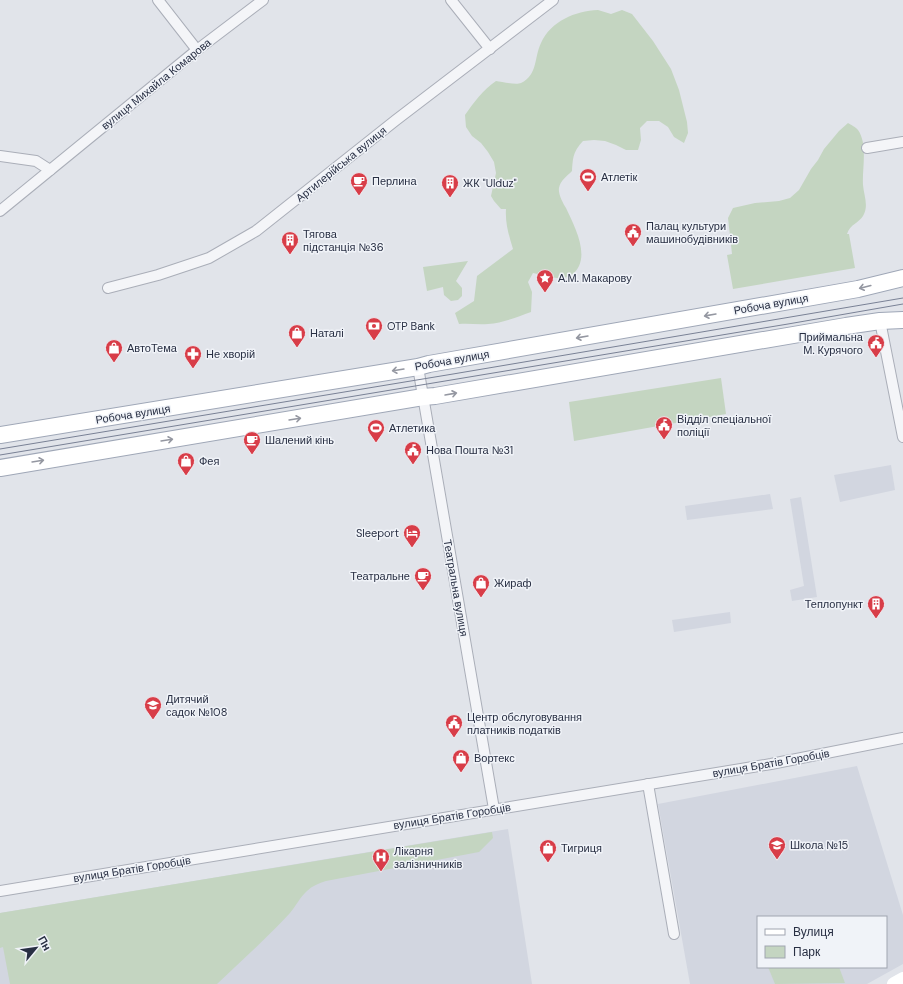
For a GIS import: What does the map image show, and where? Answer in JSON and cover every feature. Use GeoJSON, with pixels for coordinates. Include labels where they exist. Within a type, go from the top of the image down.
{"type":"FeatureCollection","features":[{"type":"Feature","properties":{"kind":"main road","name":"Робоча вулиця"},"geometry":{"type":"LineString","coordinates":[[0,436],[418,367],[858,289],[903,278]]}},
{"type":"Feature","properties":{"kind":"main road"},"geometry":{"type":"LineString","coordinates":[[0,468],[435,396],[707,349],[880,321],[903,320]]}},
{"type":"Feature","properties":{"kind":"street"},"geometry":{"type":"LineString","coordinates":[[158,0],[197,50]]}},
{"type":"Feature","properties":{"kind":"street","name":"вулиця Михайла Комарова"},"geometry":{"type":"LineString","coordinates":[[0,211],[197,50],[263,0]]}},
{"type":"Feature","properties":{"kind":"street"},"geometry":{"type":"LineString","coordinates":[[451,0],[490,49]]}},
{"type":"Feature","properties":{"kind":"street","name":"Артилерійська вулиця"},"geometry":{"type":"LineString","coordinates":[[108,288],[158,275],[209,258],[256,231],[396,120],[553,0]]}},
{"type":"Feature","properties":{"kind":"street"},"geometry":{"type":"LineString","coordinates":[[867,148],[903,142]]}},
{"type":"Feature","properties":{"kind":"street"},"geometry":{"type":"LineString","coordinates":[[0,156],[36,161],[50,170]]}},
{"type":"Feature","properties":{"kind":"street"},"geometry":{"type":"LineString","coordinates":[[880,321],[903,437]]}},
{"type":"Feature","properties":{"kind":"street","name":"Театральна вулиця"},"geometry":{"type":"LineString","coordinates":[[418,367],[494,809]]}},
{"type":"Feature","properties":{"kind":"street","name":"вулиця Братів Горобців"},"geometry":{"type":"LineString","coordinates":[[0,891],[771,764],[903,738]]}},
{"type":"Feature","properties":{"kind":"street"},"geometry":{"type":"LineString","coordinates":[[648,784],[674,934]]}},
{"type":"Feature","properties":{"kind":"street"},"geometry":{"type":"LineString","coordinates":[[894,984],[903,979]]}},
{"type":"Feature","properties":{"kind":"shaded area"},"geometry":{"type":"Polygon","coordinates":[[[891,465],[895,490],[840,502],[834,475],[891,465]]]}},
{"type":"Feature","properties":{"kind":"shaded area"},"geometry":{"type":"Polygon","coordinates":[[[770,494],[773,509],[687,520],[685,506],[770,494]]]}},
{"type":"Feature","properties":{"kind":"shaded area"},"geometry":{"type":"Polygon","coordinates":[[[801,497],[817,597],[792,601],[790,590],[804,586],[790,499],[801,497]]]}},
{"type":"Feature","properties":{"kind":"shaded area"},"geometry":{"type":"Polygon","coordinates":[[[730,612],[731,623],[674,632],[672,620],[730,612]]]}},
{"type":"Feature","properties":{"kind":"shaded area","name":"Школа №15"},"geometry":{"type":"Polygon","coordinates":[[[857,766],[903,915],[903,964],[867,984],[690,984],[658,804],[857,766]]]}},
{"type":"Feature","properties":{"kind":"shaded area","name":"Лікарня залізничників"},"geometry":{"type":"Polygon","coordinates":[[[508,829],[532,984],[0,984],[0,913],[508,829]]]}},
{"type":"Feature","properties":{"kind":"green space"},"geometry":{"type":"Polygon","coordinates":[[[598,10],[611,14],[622,10],[632,14],[653,41],[671,69],[679,90],[687,122],[688,133],[684,143],[674,137],[668,127],[659,121],[647,121],[640,128],[641,140],[638,150],[626,150],[605,141],[583,141],[577,148],[574,155],[572,171],[562,181],[559,188],[559,193],[575,228],[580,244],[581,259],[575,272],[565,278],[533,273],[528,282],[532,292],[531,312],[510,320],[494,323],[459,324],[455,313],[474,301],[477,276],[513,249],[507,224],[506,209],[501,209],[491,196],[496,173],[494,162],[481,143],[472,136],[466,127],[465,115],[479,96],[496,81],[516,84],[526,80],[533,71],[539,48],[545,35],[557,23],[581,12],[598,10]]]}},
{"type":"Feature","properties":{"kind":"green space"},"geometry":{"type":"Polygon","coordinates":[[[848,123],[858,130],[864,149],[863,185],[866,208],[863,216],[850,228],[847,234],[849,234],[855,268],[733,289],[727,255],[732,254],[728,218],[733,208],[790,198],[799,190],[824,149],[848,123]]]}},
{"type":"Feature","properties":{"kind":"green space"},"geometry":{"type":"Polygon","coordinates":[[[468,261],[456,281],[462,288],[462,296],[458,300],[451,301],[444,295],[443,287],[427,291],[423,267],[468,261]]]}},
{"type":"Feature","properties":{"kind":"green space"},"geometry":{"type":"Polygon","coordinates":[[[721,378],[726,414],[574,441],[569,402],[721,378]]]}},
{"type":"Feature","properties":{"kind":"green space"},"geometry":{"type":"Polygon","coordinates":[[[492,832],[493,838],[479,852],[326,881],[313,886],[305,893],[290,913],[217,984],[10,984],[3,947],[0,948],[0,913],[492,832]]]}},
{"type":"Feature","properties":{"kind":"green space"},"geometry":{"type":"Polygon","coordinates":[[[768,968],[839,968],[845,983],[775,984],[768,968]]]}},
{"type":"Feature","properties":{"kind":"tram line"},"geometry":{"type":"LineString","coordinates":[[0,449],[903,298]]}},
{"type":"Feature","properties":{"kind":"tram line"},"geometry":{"type":"LineString","coordinates":[[0,455],[903,304]]}},
{"type":"Feature","properties":{"kind":"place","name":"Атлетік"},"geometry":{"type":"Point","coordinates":[588,192]}},
{"type":"Feature","properties":{"kind":"place","name":"Перлина"},"geometry":{"type":"Point","coordinates":[359,196]}},
{"type":"Feature","properties":{"kind":"place","name":"ЖК \"Ulduz\""},"geometry":{"type":"Point","coordinates":[450,198]}},
{"type":"Feature","properties":{"kind":"place","name":"Палац культури машинобудівників"},"geometry":{"type":"Point","coordinates":[633,247]}},
{"type":"Feature","properties":{"kind":"place","name":"Тягова пiдстанцiя №36"},"geometry":{"type":"Point","coordinates":[290,255]}},
{"type":"Feature","properties":{"kind":"place","name":"А.М. Макарову"},"geometry":{"type":"Point","coordinates":[545,293]}},
{"type":"Feature","properties":{"kind":"place","name":"OTP Bank"},"geometry":{"type":"Point","coordinates":[374,341]}},
{"type":"Feature","properties":{"kind":"place","name":"Наталі"},"geometry":{"type":"Point","coordinates":[297,348]}},
{"type":"Feature","properties":{"kind":"place","name":"Приймальна М. Курячого"},"geometry":{"type":"Point","coordinates":[876,358]}},
{"type":"Feature","properties":{"kind":"place","name":"АвтоТема"},"geometry":{"type":"Point","coordinates":[114,363]}},
{"type":"Feature","properties":{"kind":"place","name":"Не хворій"},"geometry":{"type":"Point","coordinates":[193,369]}},
{"type":"Feature","properties":{"kind":"place","name":"Відділ спеціальної поліції"},"geometry":{"type":"Point","coordinates":[664,440]}},
{"type":"Feature","properties":{"kind":"place","name":"Атлетика"},"geometry":{"type":"Point","coordinates":[376,443]}},
{"type":"Feature","properties":{"kind":"place","name":"Шалений кінь"},"geometry":{"type":"Point","coordinates":[252,455]}},
{"type":"Feature","properties":{"kind":"place","name":"Нова Пошта №31"},"geometry":{"type":"Point","coordinates":[413,465]}},
{"type":"Feature","properties":{"kind":"place","name":"Фея"},"geometry":{"type":"Point","coordinates":[186,476]}},
{"type":"Feature","properties":{"kind":"place","name":"Sleeport"},"geometry":{"type":"Point","coordinates":[412,548]}},
{"type":"Feature","properties":{"kind":"place","name":"Театральне"},"geometry":{"type":"Point","coordinates":[423,591]}},
{"type":"Feature","properties":{"kind":"place","name":"Жираф"},"geometry":{"type":"Point","coordinates":[481,598]}},
{"type":"Feature","properties":{"kind":"place","name":"Теплопункт"},"geometry":{"type":"Point","coordinates":[876,619]}},
{"type":"Feature","properties":{"kind":"place","name":"Дитячий садок №108"},"geometry":{"type":"Point","coordinates":[153,720]}},
{"type":"Feature","properties":{"kind":"place","name":"Центр обслуговування платників податків"},"geometry":{"type":"Point","coordinates":[454,738]}},
{"type":"Feature","properties":{"kind":"place","name":"Вортекс"},"geometry":{"type":"Point","coordinates":[461,773]}},
{"type":"Feature","properties":{"kind":"place","name":"Школа №15"},"geometry":{"type":"Point","coordinates":[777,860]}},
{"type":"Feature","properties":{"kind":"place","name":"Тигриця"},"geometry":{"type":"Point","coordinates":[548,863]}},
{"type":"Feature","properties":{"kind":"place","name":"Лікарня залізничників"},"geometry":{"type":"Point","coordinates":[381,872]}}]}
